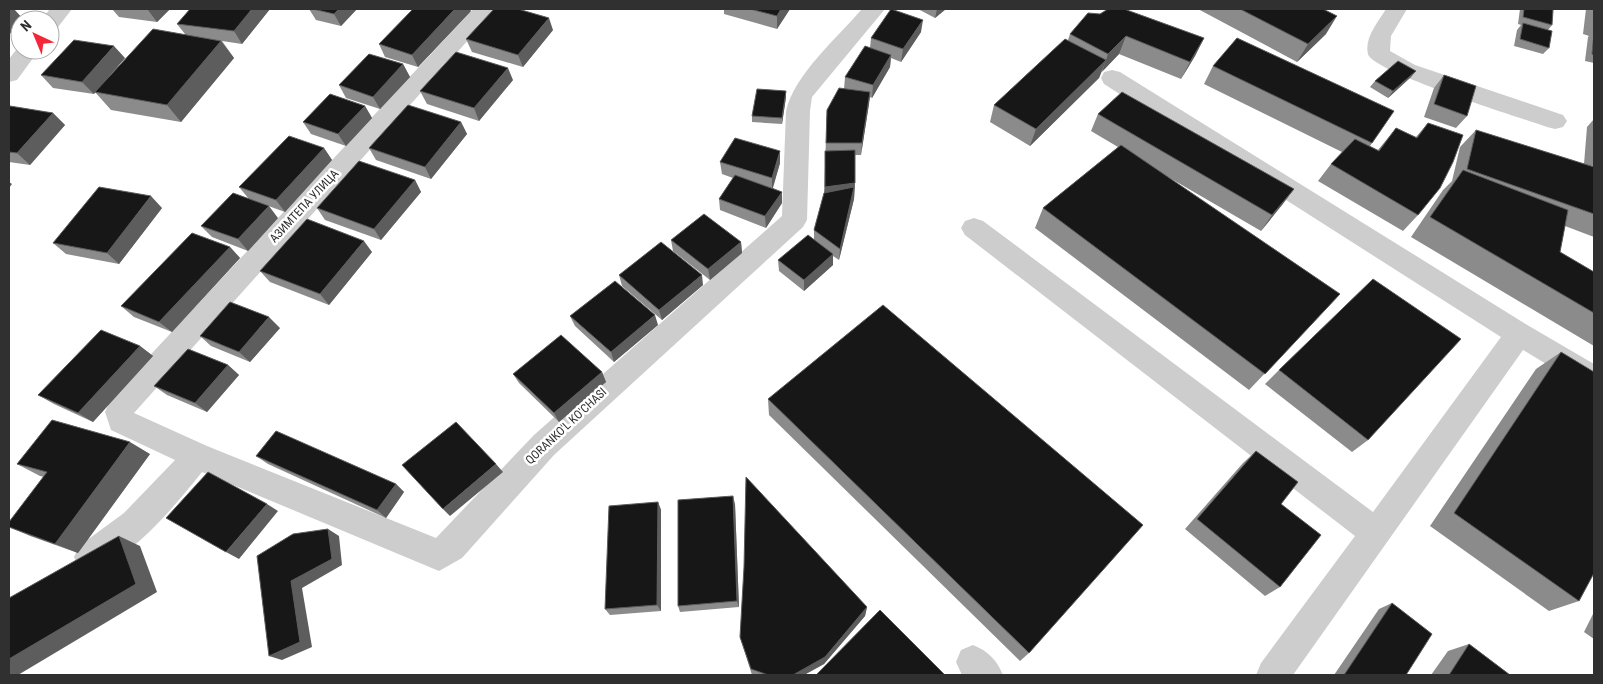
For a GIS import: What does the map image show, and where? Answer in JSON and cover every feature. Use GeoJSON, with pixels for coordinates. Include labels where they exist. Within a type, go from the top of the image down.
{"type":"FeatureCollection","features":[{"type":"Feature","properties":{"kind":"street","name":"АЗИМТЕПА УЛИЦА"},"geometry":{"type":"LineString","coordinates":[[123,404],[485,9]]}},
{"type":"Feature","properties":{"kind":"street","name":"QORANKO'L KO'CHASI"},"geometry":{"type":"LineString","coordinates":[[123,404],[119,412],[121,421],[197,456],[440,555],[451,547],[544,445],[794,220],[798,112],[801,97],[806,88],[874,9]]}},
{"type":"Feature","properties":{"kind":"street"},"geometry":{"type":"LineString","coordinates":[[1396,9],[1380,36],[1379,54],[1407,70],[1555,121]]}},
{"type":"Feature","properties":{"kind":"street"},"geometry":{"type":"LineString","coordinates":[[9,74],[20,60]]}},
{"type":"Feature","properties":{"kind":"street"},"geometry":{"type":"LineString","coordinates":[[1112,78],[1519,334],[1594,378]]}},
{"type":"Feature","properties":{"kind":"street"},"geometry":{"type":"LineString","coordinates":[[974,228],[1376,533]]}},
{"type":"Feature","properties":{"kind":"street"},"geometry":{"type":"LineString","coordinates":[[1273,675],[1519,334]]}},
{"type":"Feature","properties":{"kind":"street"},"geometry":{"type":"LineString","coordinates":[[66,573],[106,547],[140,521],[197,456]]}},
{"type":"Feature","properties":{"kind":"building"},"geometry":{"type":"Polygon","coordinates":[[[190,9],[252,9],[234,31],[177,24],[190,9]]]}},
{"type":"Feature","properties":{"kind":"building"},"geometry":{"type":"Polygon","coordinates":[[[313,9],[339,9],[334,14],[313,9]]]}},
{"type":"Feature","properties":{"kind":"building"},"geometry":{"type":"Polygon","coordinates":[[[413,9],[455,9],[412,55],[379,44],[413,9]]]}},
{"type":"Feature","properties":{"kind":"building"},"geometry":{"type":"Polygon","coordinates":[[[494,9],[518,9],[549,18],[518,55],[466,39],[494,9]]]}},
{"type":"Feature","properties":{"kind":"building"},"geometry":{"type":"Polygon","coordinates":[[[750,9],[781,9],[777,16],[750,9]]]}},
{"type":"Feature","properties":{"kind":"building"},"geometry":{"type":"Polygon","coordinates":[[[891,9],[923,20],[903,49],[871,38],[891,9]]]}},
{"type":"Feature","properties":{"kind":"building"},"geometry":{"type":"Polygon","coordinates":[[[1108,9],[1124,9],[1204,38],[1190,62],[1126,36],[1108,54],[1070,34],[1088,13],[1100,14],[1108,9]]]}},
{"type":"Feature","properties":{"kind":"building"},"geometry":{"type":"Polygon","coordinates":[[[1240,9],[1323,9],[1337,16],[1308,44],[1240,9]]]}},
{"type":"Feature","properties":{"kind":"building"},"geometry":{"type":"Polygon","coordinates":[[[1524,9],[1553,10],[1552,25],[1523,17],[1524,9]]]}},
{"type":"Feature","properties":{"kind":"building"},"geometry":{"type":"Polygon","coordinates":[[[1523,23],[1552,31],[1549,48],[1520,39],[1523,23]]]}},
{"type":"Feature","properties":{"kind":"building"},"geometry":{"type":"Polygon","coordinates":[[[153,29],[221,41],[167,105],[95,92],[153,29]]]}},
{"type":"Feature","properties":{"kind":"building"},"geometry":{"type":"Polygon","coordinates":[[[1594,33],[1594,55],[1592,54],[1594,33]]]}},
{"type":"Feature","properties":{"kind":"building"},"geometry":{"type":"Polygon","coordinates":[[[1237,38],[1394,111],[1372,143],[1213,66],[1237,38]]]}},
{"type":"Feature","properties":{"kind":"building"},"geometry":{"type":"Polygon","coordinates":[[[1065,39],[1106,60],[1036,129],[994,105],[1065,39]]]}},
{"type":"Feature","properties":{"kind":"building"},"geometry":{"type":"Polygon","coordinates":[[[74,40],[114,46],[82,82],[41,75],[55,60],[60,60],[60,55],[74,40]]]}},
{"type":"Feature","properties":{"kind":"building"},"geometry":{"type":"Polygon","coordinates":[[[865,46],[891,55],[873,85],[845,77],[865,46]]]}},
{"type":"Feature","properties":{"kind":"building"},"geometry":{"type":"Polygon","coordinates":[[[456,52],[508,68],[474,108],[420,91],[456,52]]]}},
{"type":"Feature","properties":{"kind":"building"},"geometry":{"type":"Polygon","coordinates":[[[369,54],[403,64],[373,97],[339,85],[369,54]]]}},
{"type":"Feature","properties":{"kind":"building"},"geometry":{"type":"Polygon","coordinates":[[[1398,61],[1416,71],[1393,91],[1375,81],[1398,61]]]}},
{"type":"Feature","properties":{"kind":"building"},"geometry":{"type":"Polygon","coordinates":[[[1444,75],[1476,86],[1467,116],[1434,104],[1444,75]]]}},
{"type":"Feature","properties":{"kind":"building"},"geometry":{"type":"Polygon","coordinates":[[[839,88],[870,92],[862,143],[826,143],[827,110],[839,88]]]}},
{"type":"Feature","properties":{"kind":"building"},"geometry":{"type":"Polygon","coordinates":[[[757,89],[786,91],[782,118],[752,116],[757,89]]]}},
{"type":"Feature","properties":{"kind":"building"},"geometry":{"type":"Polygon","coordinates":[[[1122,92],[1294,189],[1272,215],[1098,114],[1122,92]]]}},
{"type":"Feature","properties":{"kind":"building"},"geometry":{"type":"Polygon","coordinates":[[[330,94],[365,106],[338,134],[303,122],[330,94]]]}},
{"type":"Feature","properties":{"kind":"building"},"geometry":{"type":"Polygon","coordinates":[[[408,105],[461,122],[425,167],[369,148],[408,105]]]}},
{"type":"Feature","properties":{"kind":"building"},"geometry":{"type":"Polygon","coordinates":[[[10,106],[53,113],[17,153],[9,152],[10,106]]]}},
{"type":"Feature","properties":{"kind":"building"},"geometry":{"type":"Polygon","coordinates":[[[1428,123],[1463,135],[1453,162],[1440,188],[1418,215],[1331,164],[1355,139],[1379,151],[1396,128],[1417,138],[1428,123]]]}},
{"type":"Feature","properties":{"kind":"building"},"geometry":{"type":"Polygon","coordinates":[[[1476,130],[1594,167],[1594,214],[1467,169],[1476,130]]]}},
{"type":"Feature","properties":{"kind":"building"},"geometry":{"type":"Polygon","coordinates":[[[289,136],[324,148],[276,200],[239,187],[289,136]]]}},
{"type":"Feature","properties":{"kind":"building"},"geometry":{"type":"Polygon","coordinates":[[[735,138],[780,151],[772,178],[720,162],[735,138]]]}},
{"type":"Feature","properties":{"kind":"building"},"geometry":{"type":"Polygon","coordinates":[[[1121,145],[1340,294],[1265,374],[1043,208],[1121,145]]]}},
{"type":"Feature","properties":{"kind":"building"},"geometry":{"type":"Polygon","coordinates":[[[855,150],[855,183],[825,187],[825,151],[855,150]]]}},
{"type":"Feature","properties":{"kind":"building"},"geometry":{"type":"Polygon","coordinates":[[[359,161],[415,180],[374,229],[317,208],[359,161]]]}},
{"type":"Feature","properties":{"kind":"building"},"geometry":{"type":"Polygon","coordinates":[[[1463,170],[1568,210],[1560,252],[1594,272],[1594,313],[1430,217],[1463,170]]]}},
{"type":"Feature","properties":{"kind":"building"},"geometry":{"type":"Polygon","coordinates":[[[735,175],[782,192],[765,216],[719,199],[735,175]]]}},
{"type":"Feature","properties":{"kind":"building"},"geometry":{"type":"Polygon","coordinates":[[[99,187],[151,196],[107,253],[53,243],[99,187]]]}},
{"type":"Feature","properties":{"kind":"building"},"geometry":{"type":"Polygon","coordinates":[[[854,187],[840,249],[814,230],[824,193],[854,187]]]}},
{"type":"Feature","properties":{"kind":"building"},"geometry":{"type":"Polygon","coordinates":[[[233,193],[269,206],[238,239],[201,226],[233,193]]]}},
{"type":"Feature","properties":{"kind":"building"},"geometry":{"type":"Polygon","coordinates":[[[704,214],[741,242],[708,269],[671,240],[704,214]]]}},
{"type":"Feature","properties":{"kind":"building"},"geometry":{"type":"Polygon","coordinates":[[[307,219],[364,241],[320,294],[260,271],[307,219]]]}},
{"type":"Feature","properties":{"kind":"building"},"geometry":{"type":"Polygon","coordinates":[[[192,233],[230,247],[159,322],[121,306],[192,233]]]}},
{"type":"Feature","properties":{"kind":"building"},"geometry":{"type":"Polygon","coordinates":[[[808,235],[833,254],[804,280],[778,260],[808,235]]]}},
{"type":"Feature","properties":{"kind":"building"},"geometry":{"type":"Polygon","coordinates":[[[661,242],[702,275],[659,310],[619,275],[661,242]]]}},
{"type":"Feature","properties":{"kind":"building"},"geometry":{"type":"Polygon","coordinates":[[[1373,279],[1461,339],[1368,440],[1279,370],[1373,279]]]}},
{"type":"Feature","properties":{"kind":"building"},"geometry":{"type":"Polygon","coordinates":[[[615,281],[655,315],[611,352],[570,316],[615,281]]]}},
{"type":"Feature","properties":{"kind":"building"},"geometry":{"type":"Polygon","coordinates":[[[230,302],[269,317],[239,352],[200,336],[230,302]]]}},
{"type":"Feature","properties":{"kind":"building"},"geometry":{"type":"Polygon","coordinates":[[[883,305],[1143,525],[1029,653],[768,399],[883,305]]]}},
{"type":"Feature","properties":{"kind":"building"},"geometry":{"type":"Polygon","coordinates":[[[101,330],[140,346],[78,413],[38,395],[101,330]]]}},
{"type":"Feature","properties":{"kind":"building"},"geometry":{"type":"Polygon","coordinates":[[[561,335],[602,372],[554,413],[513,374],[561,335]]]}},
{"type":"Feature","properties":{"kind":"building"},"geometry":{"type":"Polygon","coordinates":[[[188,349],[228,365],[195,403],[154,386],[188,349]]]}},
{"type":"Feature","properties":{"kind":"building"},"geometry":{"type":"Polygon","coordinates":[[[1561,352],[1594,372],[1594,573],[1579,601],[1454,513],[1561,352]]]}},
{"type":"Feature","properties":{"kind":"building"},"geometry":{"type":"Polygon","coordinates":[[[52,420],[130,442],[55,544],[9,527],[9,522],[47,472],[17,464],[52,420]]]}},
{"type":"Feature","properties":{"kind":"building"},"geometry":{"type":"Polygon","coordinates":[[[456,422],[496,464],[443,509],[402,465],[456,422]]]}},
{"type":"Feature","properties":{"kind":"building"},"geometry":{"type":"Polygon","coordinates":[[[276,431],[396,484],[377,510],[256,456],[276,431]]]}},
{"type":"Feature","properties":{"kind":"building"},"geometry":{"type":"Polygon","coordinates":[[[1256,451],[1298,482],[1281,504],[1321,535],[1280,587],[1197,519],[1256,451]]]}},
{"type":"Feature","properties":{"kind":"building"},"geometry":{"type":"Polygon","coordinates":[[[208,472],[267,504],[226,552],[166,518],[208,472]]]}},
{"type":"Feature","properties":{"kind":"building"},"geometry":{"type":"Polygon","coordinates":[[[746,477],[867,607],[825,657],[793,675],[768,675],[751,669],[740,637],[746,477]]]}},
{"type":"Feature","properties":{"kind":"building"},"geometry":{"type":"Polygon","coordinates":[[[733,496],[737,601],[678,606],[678,500],[733,496]]]}},
{"type":"Feature","properties":{"kind":"building"},"geometry":{"type":"Polygon","coordinates":[[[658,502],[657,605],[605,609],[609,506],[658,502]]]}},
{"type":"Feature","properties":{"kind":"building"},"geometry":{"type":"Polygon","coordinates":[[[328,529],[332,559],[291,581],[300,642],[269,656],[257,556],[293,534],[328,529]]]}},
{"type":"Feature","properties":{"kind":"building"},"geometry":{"type":"Polygon","coordinates":[[[119,536],[136,584],[9,659],[9,598],[119,536]]]}},
{"type":"Feature","properties":{"kind":"building"},"geometry":{"type":"Polygon","coordinates":[[[1392,603],[1432,634],[1406,675],[1344,675],[1392,603]]]}},
{"type":"Feature","properties":{"kind":"building"},"geometry":{"type":"Polygon","coordinates":[[[880,610],[945,675],[816,675],[880,610]]]}},
{"type":"Feature","properties":{"kind":"building"},"geometry":{"type":"Polygon","coordinates":[[[1469,644],[1510,675],[1449,675],[1469,644]]]}}]}
